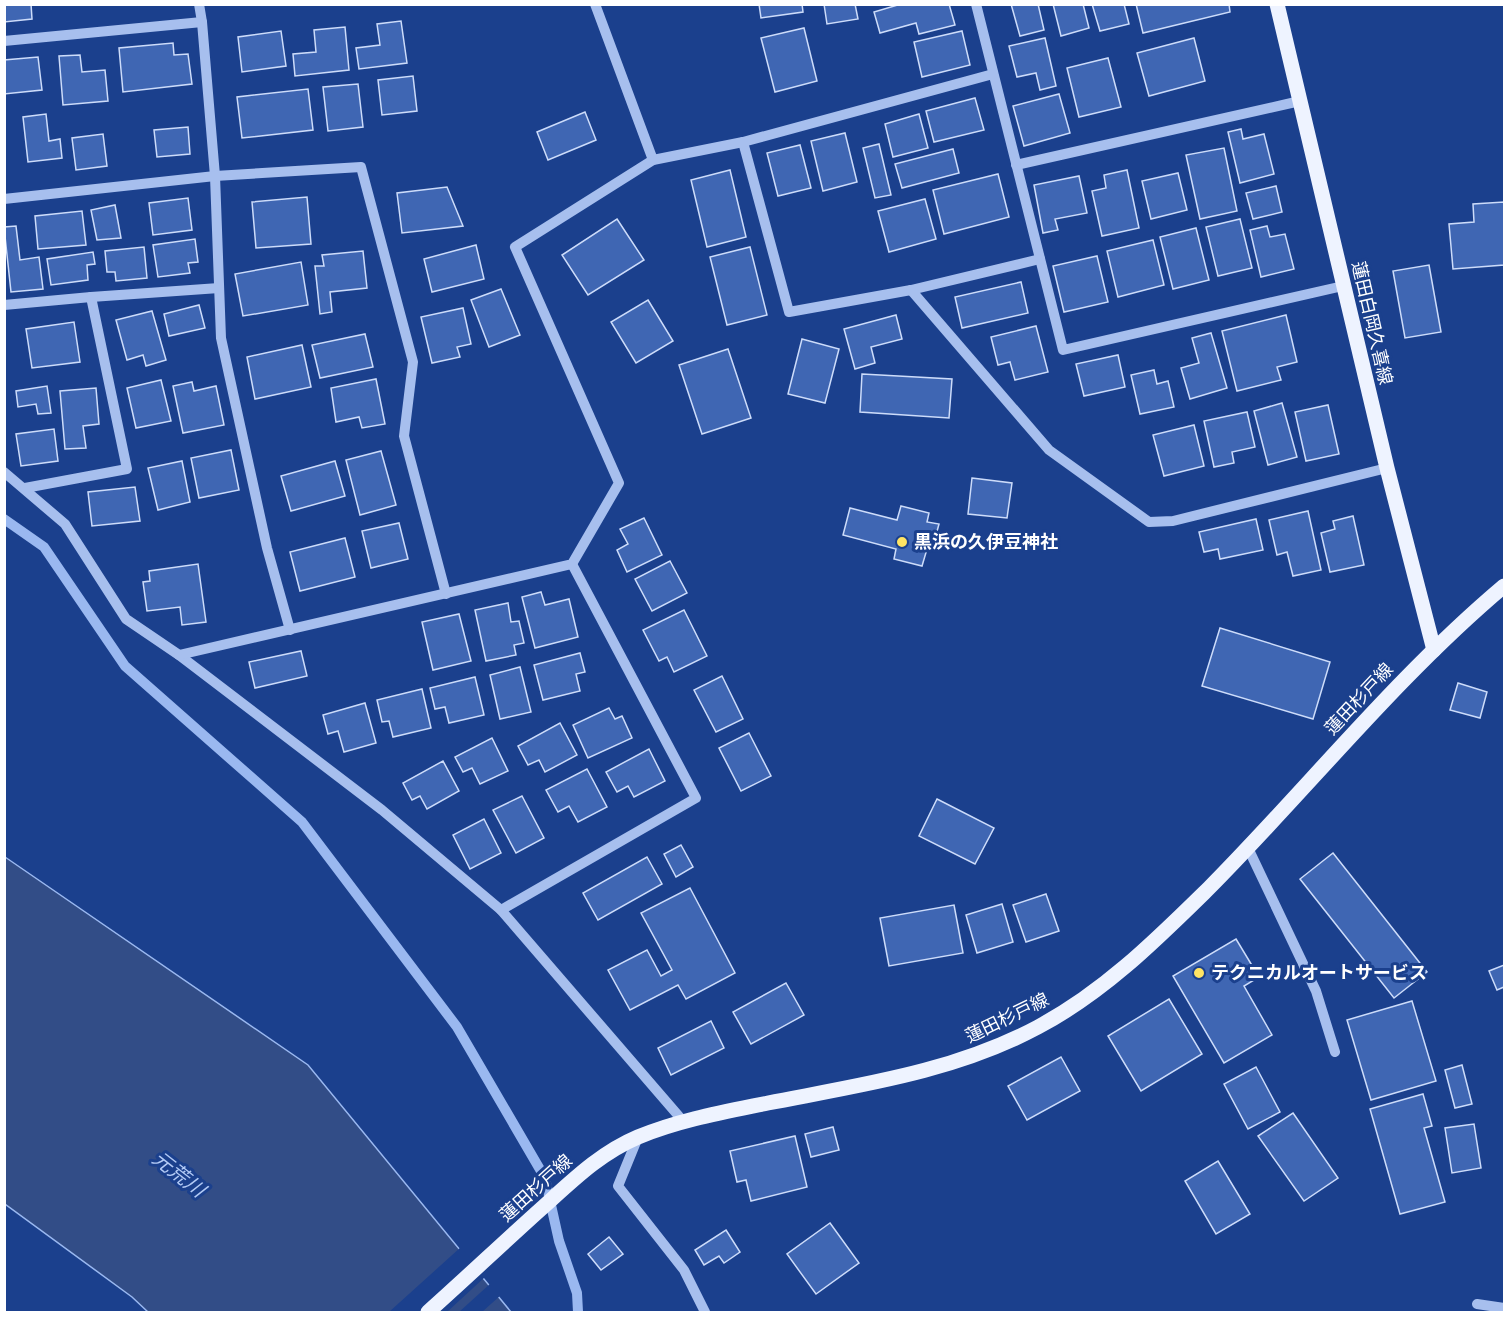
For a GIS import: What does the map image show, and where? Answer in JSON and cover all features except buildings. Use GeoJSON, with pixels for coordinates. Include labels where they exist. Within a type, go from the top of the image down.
{"type":"FeatureCollection","features":[{"type":"Feature","properties":{"kind":"main road","name":"蓮田白岡久喜線"},"geometry":{"type":"LineString","coordinates":[[1277,4],[1387,468],[1434,650]]}},
{"type":"Feature","properties":{"kind":"main road","name":"蓮田杉戸線"},"geometry":{"type":"LineString","coordinates":[[428,1312],[607,1152],[638,1137],[683,1121],[890,1079],[972,1057],[1038,1028],[1091,995],[1149,947],[1248,848],[1390,693],[1504,586]]}},
{"type":"Feature","properties":{"kind":"street"},"geometry":{"type":"LineString","coordinates":[[199,4],[215,176],[221,338],[267,548],[290,630]]}},
{"type":"Feature","properties":{"kind":"street"},"geometry":{"type":"LineString","coordinates":[[595,4],[654,160]]}},
{"type":"Feature","properties":{"kind":"street"},"geometry":{"type":"LineString","coordinates":[[976,4],[1063,350],[1343,286]]}},
{"type":"Feature","properties":{"kind":"street"},"geometry":{"type":"LineString","coordinates":[[4,41],[202,22]]}},
{"type":"Feature","properties":{"kind":"street"},"geometry":{"type":"LineString","coordinates":[[180,655],[572,564],[619,483],[515,247],[654,160],[743,142],[993,74]]}},
{"type":"Feature","properties":{"kind":"street"},"geometry":{"type":"LineString","coordinates":[[1016,165],[1300,101]]}},
{"type":"Feature","properties":{"kind":"street"},"geometry":{"type":"LineString","coordinates":[[743,142],[789,312],[911,290],[1040,259]]}},
{"type":"Feature","properties":{"kind":"street"},"geometry":{"type":"LineString","coordinates":[[4,199],[215,176],[361,167],[413,362],[404,436],[446,594]]}},
{"type":"Feature","properties":{"kind":"street"},"geometry":{"type":"LineString","coordinates":[[4,305],[219,288]]}},
{"type":"Feature","properties":{"kind":"street"},"geometry":{"type":"LineString","coordinates":[[911,290],[1049,450],[1149,522],[1173,522],[1387,468]]}},
{"type":"Feature","properties":{"kind":"street"},"geometry":{"type":"LineString","coordinates":[[25,488],[127,469],[91,297]]}},
{"type":"Feature","properties":{"kind":"street"},"geometry":{"type":"LineString","coordinates":[[4,472],[66,524],[126,619],[180,655],[382,810],[501,910],[683,1121]]}},
{"type":"Feature","properties":{"kind":"street"},"geometry":{"type":"LineString","coordinates":[[501,910],[696,798],[572,564]]}},
{"type":"Feature","properties":{"kind":"street"},"geometry":{"type":"LineString","coordinates":[[1248,848],[1316,991],[1335,1052]]}},
{"type":"Feature","properties":{"kind":"street"},"geometry":{"type":"LineString","coordinates":[[638,1137],[618,1186],[684,1270],[705,1312]]}},
{"type":"Feature","properties":{"kind":"street"},"geometry":{"type":"LineString","coordinates":[[1477,1304],[1504,1308]]}},
{"type":"Feature","properties":{"kind":"water","name":"元荒川"},"geometry":{"type":"Polygon","coordinates":[[[5,857],[308,1065],[511,1312],[148,1312],[132,1297],[5,1204],[5,857]]]}},
{"type":"Feature","properties":{"kind":"pier"},"geometry":{"type":"Polygon","coordinates":[[[461,1247],[485,1277],[447,1312],[389,1312],[461,1247]]]}},
{"type":"Feature","properties":{"kind":"pier"},"geometry":{"type":"Polygon","coordinates":[[[491,1283],[501,1295],[482,1312],[459,1312],[491,1283]]]}},
{"type":"Feature","properties":{"kind":"waterway"},"geometry":{"type":"LineString","coordinates":[[4,519],[44,547],[125,666],[302,822],[457,1027],[545,1178],[559,1241],[577,1293],[578,1312]]}},
{"type":"Feature","properties":{"kind":"place","name":"黒浜の久伊豆神社"},"geometry":{"type":"Point","coordinates":[902,542]}},
{"type":"Feature","properties":{"kind":"place","name":"テクニカルオートサービス"},"geometry":{"type":"Point","coordinates":[1199,973]}}]}
